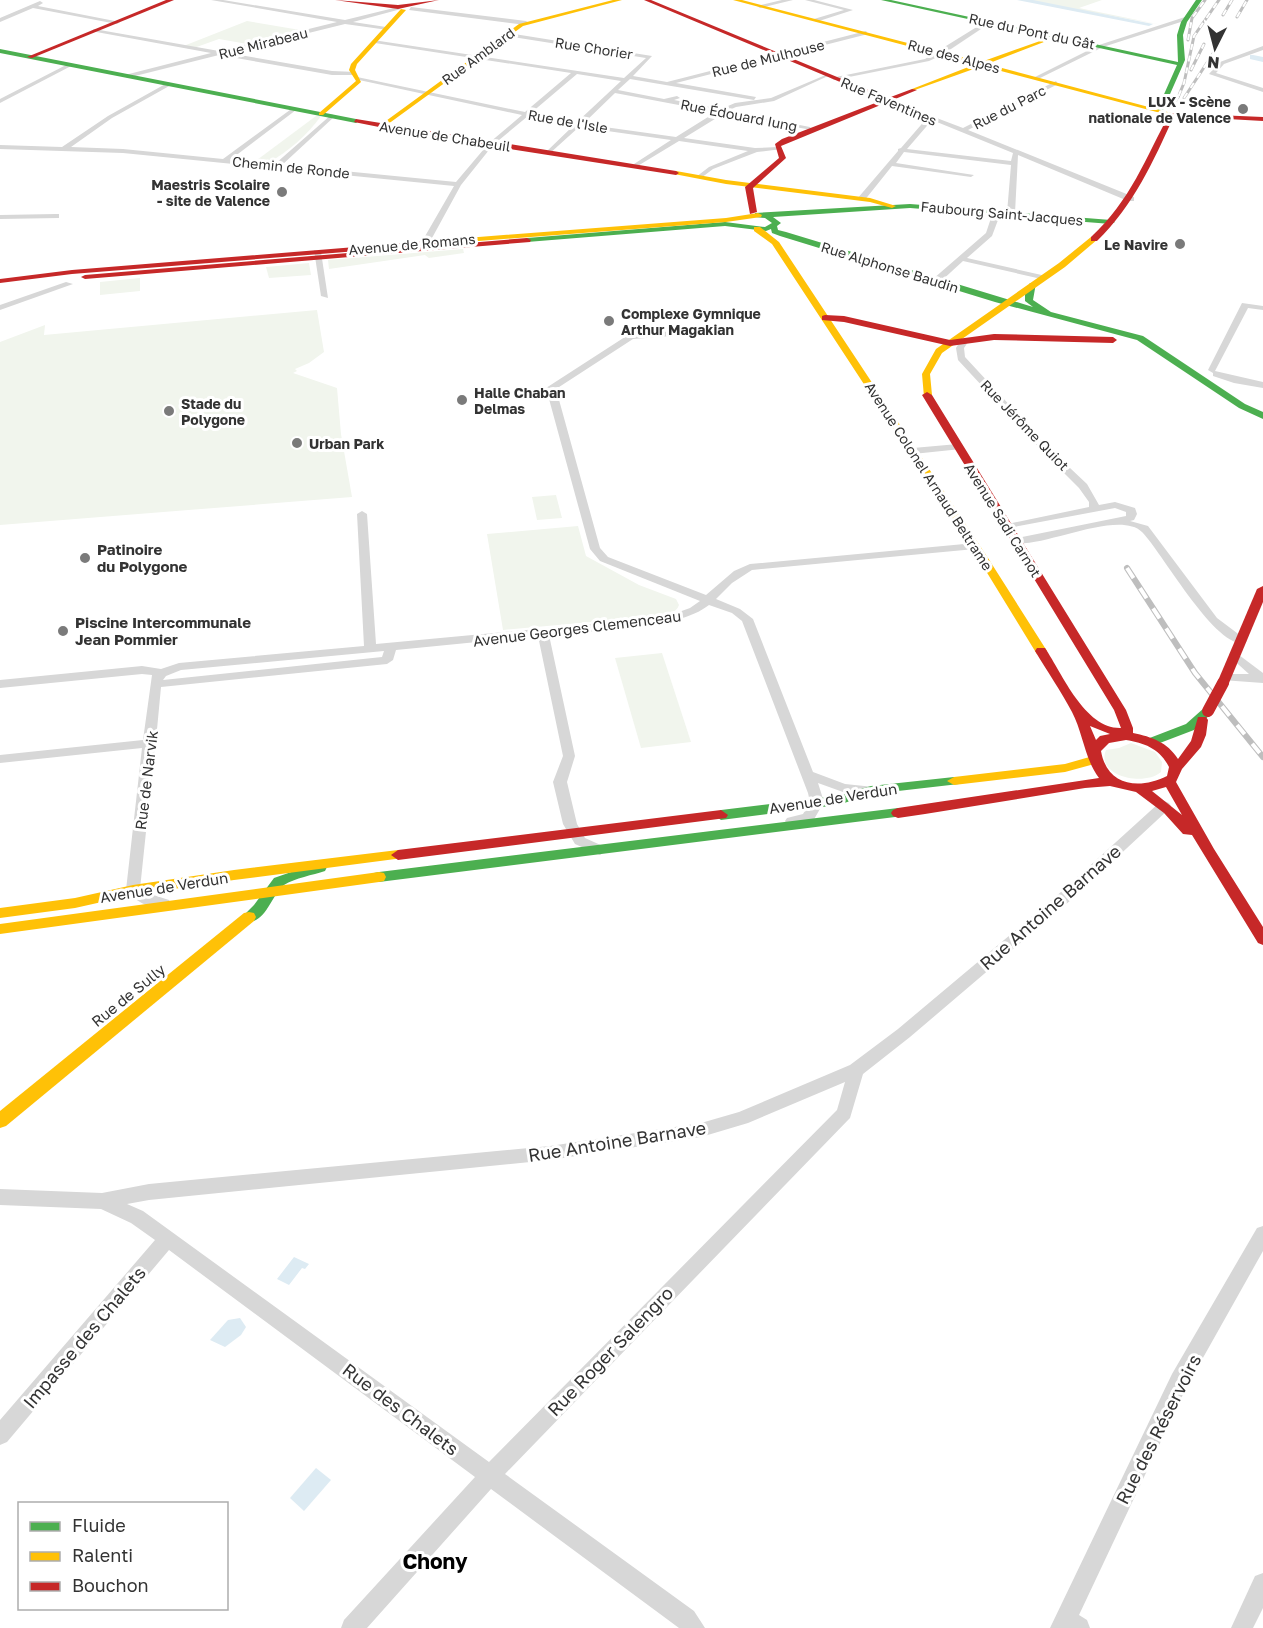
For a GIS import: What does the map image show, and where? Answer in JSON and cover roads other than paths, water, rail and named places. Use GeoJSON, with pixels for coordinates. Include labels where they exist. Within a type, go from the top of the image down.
{"type":"FeatureCollection","features":[{"type":"Feature","properties":{"kind":"main road"},"geometry":{"type":"LineString","coordinates":[[30,57],[171,0]]}},
{"type":"Feature","properties":{"kind":"main road"},"geometry":{"type":"LineString","coordinates":[[338,0],[404,8],[436,0]]}},
{"type":"Feature","properties":{"kind":"main road","name":"Rue Amblard"},"geometry":{"type":"LineString","coordinates":[[382,126],[526,23],[619,0]]}},
{"type":"Feature","properties":{"kind":"main road","name":"Rue Faventines"},"geometry":{"type":"LineString","coordinates":[[650,0],[778,56],[886,99]]}},
{"type":"Feature","properties":{"kind":"main road","name":"Rue des Alpes"},"geometry":{"type":"LineString","coordinates":[[736,0],[1166,112],[1263,119]]}},
{"type":"Feature","properties":{"kind":"main road","name":"Rue du Pont du Gât"},"geometry":{"type":"LineString","coordinates":[[884,0],[1180,64]]}},
{"type":"Feature","properties":{"kind":"main road"},"geometry":{"type":"LineString","coordinates":[[940,0],[988,22]]}},
{"type":"Feature","properties":{"kind":"main road"},"geometry":{"type":"LineString","coordinates":[[1180,64],[1183,57],[1179,35],[1185,19],[1199,0]]}},
{"type":"Feature","properties":{"kind":"main road"},"geometry":{"type":"LineString","coordinates":[[330,116],[356,84],[354,64],[404,8]]}},
{"type":"Feature","properties":{"kind":"main road"},"geometry":{"type":"LineString","coordinates":[[752,219],[748,190],[782,160],[782,144],[810,129],[1055,36]]}},
{"type":"Feature","properties":{"kind":"main road","name":"Avenue de Chabeuil"},"geometry":{"type":"LineString","coordinates":[[0,51],[382,126],[751,185],[866,199],[892,206]]}},
{"type":"Feature","properties":{"kind":"main road","name":"Avenue Sadi Carnot"},"geometry":{"type":"LineString","coordinates":[[1126,736],[1127,728],[1120,710],[928,400],[924,387],[928,366],[984,321],[1083,249],[1131,199],[1166,112],[1180,64]]}},
{"type":"Feature","properties":{"kind":"main road","name":"Faubourg Saint-Jacques"},"geometry":{"type":"LineString","coordinates":[[892,206],[1111,222]]}},
{"type":"Feature","properties":{"kind":"main road","name":"Avenue de Romans"},"geometry":{"type":"LineString","coordinates":[[317,254],[628,231],[892,206]]}},
{"type":"Feature","properties":{"kind":"main road","name":"Avenue de Romans"},"geometry":{"type":"LineString","coordinates":[[58,282],[84,275],[428,243],[752,219]]}},
{"type":"Feature","properties":{"kind":"main road","name":"Avenue Colonel Arnaud Beltrame"},"geometry":{"type":"LineString","coordinates":[[752,219],[777,234],[825,318],[975,546],[1079,713],[1093,755]]}},
{"type":"Feature","properties":{"kind":"main road","name":"Rue Alphonse Baudin"},"geometry":{"type":"LineString","coordinates":[[777,234],[1147,342],[1242,406],[1263,416]]}},
{"type":"Feature","properties":{"kind":"main road"},"geometry":{"type":"LineString","coordinates":[[0,280],[28,278],[58,282]]}},
{"type":"Feature","properties":{"kind":"main road"},"geometry":{"type":"LineString","coordinates":[[1038,282],[1029,292],[1029,302],[1047,312]]}},
{"type":"Feature","properties":{"kind":"main road"},"geometry":{"type":"LineString","coordinates":[[825,318],[844,319],[957,342],[994,337],[1092,338],[1125,342],[1215,403],[1239,415],[1263,422]]}},
{"type":"Feature","properties":{"kind":"main road"},"geometry":{"type":"LineString","coordinates":[[984,321],[981,331],[994,337]]}},
{"type":"Feature","properties":{"kind":"main road"},"geometry":{"type":"LineString","coordinates":[[1047,337],[1065,335],[1080,322]]}},
{"type":"Feature","properties":{"kind":"main road"},"geometry":{"type":"LineString","coordinates":[[1176,767],[1195,750],[1202,736],[1205,716],[1227,674],[1263,589]]}},
{"type":"Feature","properties":{"kind":"main road","name":"Avenue Colonel Arnaud Beltrame"},"geometry":{"type":"LineString","coordinates":[[1079,713],[1100,726],[1126,736]]}},
{"type":"Feature","properties":{"kind":"main road"},"geometry":{"type":"LineString","coordinates":[[1152,742],[1177,734],[1205,716]]}},
{"type":"Feature","properties":{"kind":"main road"},"geometry":{"type":"LineString","coordinates":[[1126,736],[1152,742],[1169,753],[1176,767],[1176,773],[1170,782],[1157,788],[1142,789],[1112,781],[1096,767],[1093,755],[1106,739],[1126,736]]}},
{"type":"Feature","properties":{"kind":"main road","name":"Avenue de Verdun"},"geometry":{"type":"LineString","coordinates":[[0,913],[75,903],[134,890],[838,800],[871,790],[1065,768],[1093,755]]}},
{"type":"Feature","properties":{"kind":"main road","name":"Avenue de Verdun"},"geometry":{"type":"LineString","coordinates":[[0,929],[74,921],[272,890],[600,849],[750,833],[951,806],[1070,784],[1112,781]]}},
{"type":"Feature","properties":{"kind":"main road"},"geometry":{"type":"LineString","coordinates":[[1170,782],[1208,851],[1263,939]]}},
{"type":"Feature","properties":{"kind":"main road"},"geometry":{"type":"LineString","coordinates":[[1142,789],[1164,806],[1208,851]]}},
{"type":"Feature","properties":{"kind":"main road","name":"Avenue de Verdun"},"geometry":{"type":"LineString","coordinates":[[272,890],[279,882],[328,865]]}},
{"type":"Feature","properties":{"kind":"main road","name":"Rue de Sully"},"geometry":{"type":"LineString","coordinates":[[0,1121],[259,909],[272,890]]}},
{"type":"Feature","properties":{"kind":"street"},"geometry":{"type":"LineString","coordinates":[[0,20],[46,0]]}},
{"type":"Feature","properties":{"kind":"street"},"geometry":{"type":"LineString","coordinates":[[214,0],[386,29]]}},
{"type":"Feature","properties":{"kind":"street"},"geometry":{"type":"LineString","coordinates":[[760,6],[790,0]]}},
{"type":"Feature","properties":{"kind":"street"},"geometry":{"type":"LineString","coordinates":[[808,0],[850,10],[816,20]]}},
{"type":"Feature","properties":{"kind":"street"},"geometry":{"type":"LineString","coordinates":[[31,6],[117,22]]}},
{"type":"Feature","properties":{"kind":"street"},"geometry":{"type":"LineString","coordinates":[[404,8],[526,23]]}},
{"type":"Feature","properties":{"kind":"street","name":"Rue Mirabeau"},"geometry":{"type":"LineString","coordinates":[[127,76],[404,8]]}},
{"type":"Feature","properties":{"kind":"street"},"geometry":{"type":"LineString","coordinates":[[1036,78],[1101,46],[1185,19]]}},
{"type":"Feature","properties":{"kind":"street"},"geometry":{"type":"LineString","coordinates":[[636,165],[675,139],[735,105],[768,101],[830,76],[927,60],[988,22]]}},
{"type":"Feature","properties":{"kind":"street","name":"Rue de l'Isle"},"geometry":{"type":"LineString","coordinates":[[94,31],[356,76],[578,125],[755,150],[782,144]]}},
{"type":"Feature","properties":{"kind":"street","name":"Rue de Mulhouse"},"geometry":{"type":"LineString","coordinates":[[669,83],[866,33]]}},
{"type":"Feature","properties":{"kind":"street","name":"Rue Chorier"},"geometry":{"type":"LineString","coordinates":[[508,35],[650,57],[627,79]]}},
{"type":"Feature","properties":{"kind":"street"},"geometry":{"type":"LineString","coordinates":[[375,40],[576,72],[669,83],[768,101]]}},
{"type":"Feature","properties":{"kind":"street"},"geometry":{"type":"LineString","coordinates":[[1263,48],[1222,63],[1212,74],[1263,90]]}},
{"type":"Feature","properties":{"kind":"street"},"geometry":{"type":"LineString","coordinates":[[0,101],[70,65]]}},
{"type":"Feature","properties":{"kind":"street"},"geometry":{"type":"LineString","coordinates":[[428,243],[428,238],[458,184],[491,144],[576,72]]}},
{"type":"Feature","properties":{"kind":"street"},"geometry":{"type":"LineString","coordinates":[[548,153],[627,79]]}},
{"type":"Feature","properties":{"kind":"street","name":"Rue du Parc"},"geometry":{"type":"LineString","coordinates":[[962,131],[1056,83]]}},
{"type":"Feature","properties":{"kind":"street"},"geometry":{"type":"LineString","coordinates":[[62,150],[110,117],[169,84]]}},
{"type":"Feature","properties":{"kind":"street"},"geometry":{"type":"LineString","coordinates":[[668,101],[693,88]]}},
{"type":"Feature","properties":{"kind":"street","name":"Rue Édouard Iung"},"geometry":{"type":"LineString","coordinates":[[613,91],[810,129]]}},
{"type":"Feature","properties":{"kind":"street","name":"Rue Faventines"},"geometry":{"type":"LineString","coordinates":[[886,99],[1131,199]]}},
{"type":"Feature","properties":{"kind":"street"},"geometry":{"type":"LineString","coordinates":[[224,161],[294,109]]}},
{"type":"Feature","properties":{"kind":"street"},"geometry":{"type":"LineString","coordinates":[[277,166],[330,116]]}},
{"type":"Feature","properties":{"kind":"street"},"geometry":{"type":"LineString","coordinates":[[866,199],[900,150],[930,118]]}},
{"type":"Feature","properties":{"kind":"street","name":"Chemin de Ronde"},"geometry":{"type":"LineString","coordinates":[[0,147],[123,151],[458,184]]}},
{"type":"Feature","properties":{"kind":"street"},"geometry":{"type":"LineString","coordinates":[[699,177],[711,168],[755,150]]}},
{"type":"Feature","properties":{"kind":"street"},"geometry":{"type":"LineString","coordinates":[[900,150],[1014,163]]}},
{"type":"Feature","properties":{"kind":"street"},"geometry":{"type":"LineString","coordinates":[[936,281],[989,234],[1004,213],[1015,153]]}},
{"type":"Feature","properties":{"kind":"street"},"geometry":{"type":"LineString","coordinates":[[890,164],[971,175]]}},
{"type":"Feature","properties":{"kind":"street"},"geometry":{"type":"LineString","coordinates":[[0,217],[56,216]]}},
{"type":"Feature","properties":{"kind":"street"},"geometry":{"type":"LineString","coordinates":[[317,254],[325,296]]}},
{"type":"Feature","properties":{"kind":"street"},"geometry":{"type":"LineString","coordinates":[[962,259],[1038,282]]}},
{"type":"Feature","properties":{"kind":"street"},"geometry":{"type":"LineString","coordinates":[[0,308],[58,282]]}},
{"type":"Feature","properties":{"kind":"street"},"geometry":{"type":"LineString","coordinates":[[1263,308],[1245,305],[1214,372],[1234,380],[1263,385]]}},
{"type":"Feature","properties":{"kind":"street"},"geometry":{"type":"LineString","coordinates":[[682,333],[631,337],[550,388],[595,549],[604,559],[709,600],[742,614],[747,619],[810,775],[817,802],[808,818],[759,826],[750,833]]}},
{"type":"Feature","properties":{"kind":"street","name":"Rue Jérôme Quiot"},"geometry":{"type":"LineString","coordinates":[[957,342],[961,358],[1049,453],[1083,486],[1094,502],[1094,508]]}},
{"type":"Feature","properties":{"kind":"street"},"geometry":{"type":"LineString","coordinates":[[913,451],[958,447]]}},
{"type":"Feature","properties":{"kind":"street"},"geometry":{"type":"LineString","coordinates":[[1007,527],[1115,505],[1131,510],[1130,518],[1016,541]]}},
{"type":"Feature","properties":{"kind":"street"},"geometry":{"type":"LineString","coordinates":[[362,514],[370,650]]}},
{"type":"Feature","properties":{"kind":"street"},"geometry":{"type":"LineString","coordinates":[[1117,521],[1144,528],[1213,620],[1241,642]]}},
{"type":"Feature","properties":{"kind":"street","name":"Avenue Georges Clemenceau"},"geometry":{"type":"LineString","coordinates":[[159,678],[179,668],[677,618],[700,609],[735,573],[750,567],[975,546]]}},
{"type":"Feature","properties":{"kind":"street"},"geometry":{"type":"LineString","coordinates":[[543,633],[569,756],[560,782],[573,833],[580,840],[600,849]]}},
{"type":"Feature","properties":{"kind":"street"},"geometry":{"type":"LineString","coordinates":[[0,684],[142,670],[159,678],[387,660],[391,648]]}},
{"type":"Feature","properties":{"kind":"street"},"geometry":{"type":"LineString","coordinates":[[1235,656],[1263,679]]}},
{"type":"Feature","properties":{"kind":"street"},"geometry":{"type":"LineString","coordinates":[[1227,674],[1263,679]]}},
{"type":"Feature","properties":{"kind":"street","name":"Rue de Narvik"},"geometry":{"type":"LineString","coordinates":[[134,890],[159,678]]}},
{"type":"Feature","properties":{"kind":"street"},"geometry":{"type":"LineString","coordinates":[[0,759],[150,743]]}},
{"type":"Feature","properties":{"kind":"street"},"geometry":{"type":"LineString","coordinates":[[810,775],[843,788],[871,790]]}},
{"type":"Feature","properties":{"kind":"street","name":"Rue Antoine Barnave"},"geometry":{"type":"LineString","coordinates":[[0,1197],[102,1201],[149,1192],[550,1153],[701,1130],[742,1118],[856,1070],[1066,896],[1164,806]]}},
{"type":"Feature","properties":{"kind":"street"},"geometry":{"type":"LineString","coordinates":[[134,890],[139,896],[166,905]]}},
{"type":"Feature","properties":{"kind":"street","name":"Rue Roger Salengro"},"geometry":{"type":"LineString","coordinates":[[352,1628],[489,1476],[844,1113],[856,1070]]}},
{"type":"Feature","properties":{"kind":"street","name":"Rue des Chalets"},"geometry":{"type":"LineString","coordinates":[[102,1201],[137,1217],[686,1619],[694,1628]]}},
{"type":"Feature","properties":{"kind":"street","name":"Rue des Réservoirs"},"geometry":{"type":"LineString","coordinates":[[1068,1625],[1179,1381],[1263,1234]]}},
{"type":"Feature","properties":{"kind":"street","name":"Impasse des Chalets"},"geometry":{"type":"LineString","coordinates":[[0,1435],[167,1239]]}},
{"type":"Feature","properties":{"kind":"street"},"geometry":{"type":"LineString","coordinates":[[1242,1628],[1263,1584]]}},
{"type":"Feature","properties":{"kind":"waterway"},"geometry":{"type":"LineString","coordinates":[[1021,0],[1149,24]]}},
{"type":"Feature","properties":{"kind":"waterway"},"geometry":{"type":"LineString","coordinates":[[1253,57],[1263,60]]}},
{"type":"Feature","properties":{"kind":"railway"},"geometry":{"type":"LineString","coordinates":[[1188,40],[1192,18],[1205,0]]}},
{"type":"Feature","properties":{"kind":"railway"},"geometry":{"type":"LineString","coordinates":[[1174,107],[1184,83],[1194,36],[1219,0]]}},
{"type":"Feature","properties":{"kind":"railway"},"geometry":{"type":"LineString","coordinates":[[1223,15],[1232,0]]}},
{"type":"Feature","properties":{"kind":"railway"},"geometry":{"type":"LineString","coordinates":[[1237,17],[1247,0]]}},
{"type":"Feature","properties":{"kind":"railway"},"geometry":{"type":"LineString","coordinates":[[1191,70],[1204,44]]}},
{"type":"Feature","properties":{"kind":"railway"},"geometry":{"type":"LineString","coordinates":[[1184,98],[1218,46]]}},
{"type":"Feature","properties":{"kind":"railway"},"geometry":{"type":"LineString","coordinates":[[1127,568],[1195,673],[1263,757]]}},
{"type":"Feature","properties":{"kind":"place","name":"LUX - Scène nationale de Valence"},"geometry":{"type":"Point","coordinates":[1243,109]}},
{"type":"Feature","properties":{"kind":"place","name":"Maestris Scolaire - site de Valence"},"geometry":{"type":"Point","coordinates":[282,192]}},
{"type":"Feature","properties":{"kind":"place","name":"Le Navire"},"geometry":{"type":"Point","coordinates":[1180,244]}},
{"type":"Feature","properties":{"kind":"place","name":"Complexe Gymnique Arthur Magakian"},"geometry":{"type":"Point","coordinates":[609,321]}},
{"type":"Feature","properties":{"kind":"place","name":"Halle Chaban Delmas"},"geometry":{"type":"Point","coordinates":[462,400]}},
{"type":"Feature","properties":{"kind":"place","name":"Stade du Polygone"},"geometry":{"type":"Point","coordinates":[169,411]}},
{"type":"Feature","properties":{"kind":"place","name":"Urban Park"},"geometry":{"type":"Point","coordinates":[297,443]}},
{"type":"Feature","properties":{"kind":"place","name":"Patinoire du Polygone"},"geometry":{"type":"Point","coordinates":[85,558]}},
{"type":"Feature","properties":{"kind":"place","name":"Piscine Intercommunale Jean Pommier"},"geometry":{"type":"Point","coordinates":[63,631]}},
{"type":"Feature","properties":{"kind":"district","name":"Chony"},"geometry":{"type":"Point","coordinates":[435,1561]}}]}
